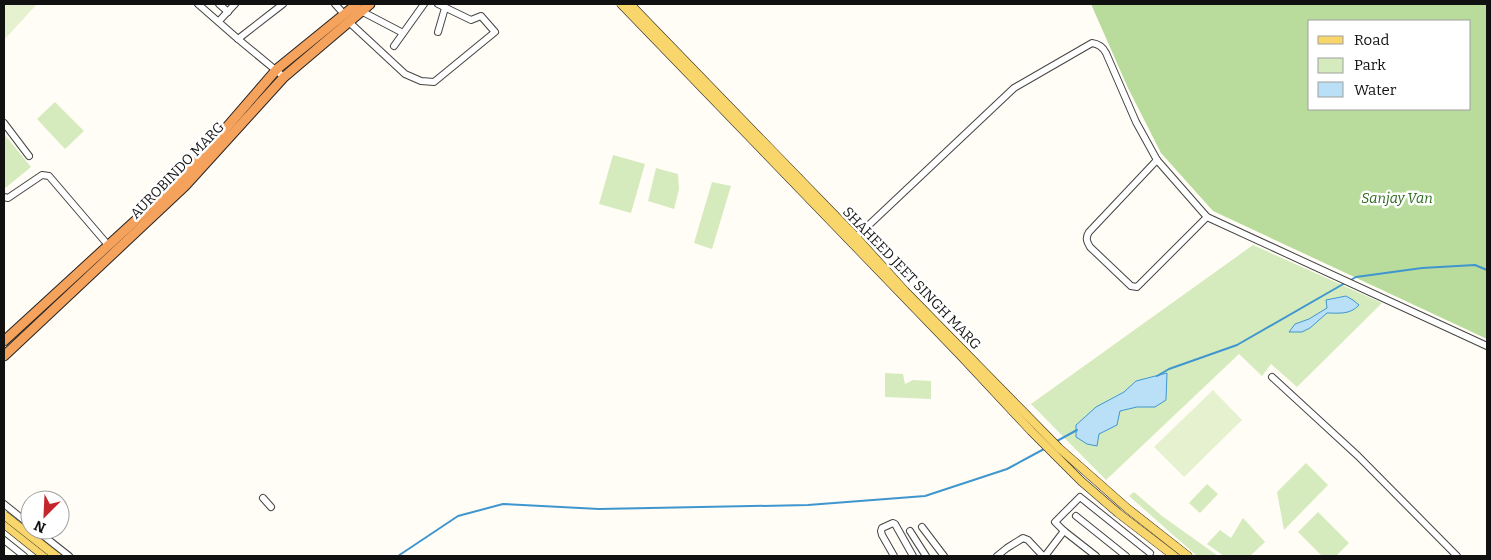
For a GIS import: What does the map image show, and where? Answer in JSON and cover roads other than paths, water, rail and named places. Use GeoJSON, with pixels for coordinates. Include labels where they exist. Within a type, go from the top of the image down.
{"type":"FeatureCollection","features":[{"type":"Feature","properties":{"kind":"highway","name":"AUROBINDO MARG"},"geometry":{"type":"LineString","coordinates":[[4,356],[185,186],[284,77],[347,18],[359,8],[370,4]]}},
{"type":"Feature","properties":{"kind":"highway","name":"AUROBINDO MARG"},"geometry":{"type":"LineString","coordinates":[[4,338],[172,186],[201,156],[277,69],[347,18]]}},
{"type":"Feature","properties":{"kind":"main road","name":"SHAHEED JEET SINGH MARG"},"geometry":{"type":"LineString","coordinates":[[621,4],[853,240],[906,291],[1051,445],[1082,481],[1174,556]]}},
{"type":"Feature","properties":{"kind":"main road","name":"SHAHEED JEET SINGH MARG"},"geometry":{"type":"LineString","coordinates":[[630,4],[809,191],[853,240]]}},
{"type":"Feature","properties":{"kind":"main road","name":"SHAHEED JEET SINGH MARG"},"geometry":{"type":"LineString","coordinates":[[1051,445],[1188,556]]}},
{"type":"Feature","properties":{"kind":"main road"},"geometry":{"type":"LineString","coordinates":[[4,515],[56,556]]}},
{"type":"Feature","properties":{"kind":"main road"},"geometry":{"type":"LineString","coordinates":[[4,524],[44,556]]}},
{"type":"Feature","properties":{"kind":"street"},"geometry":{"type":"LineString","coordinates":[[198,4],[238,39],[277,69],[284,77]]}},
{"type":"Feature","properties":{"kind":"street"},"geometry":{"type":"LineString","coordinates":[[219,4],[228,12]]}},
{"type":"Feature","properties":{"kind":"street"},"geometry":{"type":"LineString","coordinates":[[219,21],[235,4]]}},
{"type":"Feature","properties":{"kind":"street"},"geometry":{"type":"LineString","coordinates":[[238,39],[283,4]]}},
{"type":"Feature","properties":{"kind":"street"},"geometry":{"type":"LineString","coordinates":[[335,4],[405,74],[415,80],[434,82],[495,32]]}},
{"type":"Feature","properties":{"kind":"street"},"geometry":{"type":"LineString","coordinates":[[394,46],[424,4]]}},
{"type":"Feature","properties":{"kind":"street"},"geometry":{"type":"LineString","coordinates":[[438,4],[471,20],[481,16],[502,39]]}},
{"type":"Feature","properties":{"kind":"street"},"geometry":{"type":"LineString","coordinates":[[359,8],[403,33]]}},
{"type":"Feature","properties":{"kind":"street"},"geometry":{"type":"LineString","coordinates":[[438,32],[446,8]]}},
{"type":"Feature","properties":{"kind":"street"},"geometry":{"type":"LineString","coordinates":[[853,240],[1014,88],[1092,43],[1101,46],[1106,53],[1136,122],[1157,160],[1207,217],[1487,346]]}},
{"type":"Feature","properties":{"kind":"street"},"geometry":{"type":"LineString","coordinates":[[4,123],[30,156]]}},
{"type":"Feature","properties":{"kind":"street"},"geometry":{"type":"LineString","coordinates":[[1157,160],[1089,232],[1087,242],[1090,247],[1131,286],[1137,287],[1207,217]]}},
{"type":"Feature","properties":{"kind":"street"},"geometry":{"type":"LineString","coordinates":[[4,197],[8,198],[42,175],[49,176],[108,245]]}},
{"type":"Feature","properties":{"kind":"street"},"geometry":{"type":"LineString","coordinates":[[1272,377],[1358,456],[1457,556]]}},
{"type":"Feature","properties":{"kind":"street"},"geometry":{"type":"LineString","coordinates":[[1096,556],[1064,531],[1056,522],[1080,497],[1149,555],[1164,536]]}},
{"type":"Feature","properties":{"kind":"street"},"geometry":{"type":"LineString","coordinates":[[264,498],[271,507]]}},
{"type":"Feature","properties":{"kind":"street"},"geometry":{"type":"LineString","coordinates":[[4,504],[20,517]]}},
{"type":"Feature","properties":{"kind":"street"},"geometry":{"type":"LineString","coordinates":[[1076,516],[1126,556]]}},
{"type":"Feature","properties":{"kind":"street"},"geometry":{"type":"LineString","coordinates":[[894,556],[881,531],[882,528],[893,523],[912,556]]}},
{"type":"Feature","properties":{"kind":"street"},"geometry":{"type":"LineString","coordinates":[[922,527],[944,556]]}},
{"type":"Feature","properties":{"kind":"street"},"geometry":{"type":"LineString","coordinates":[[910,531],[926,556]]}},
{"type":"Feature","properties":{"kind":"street"},"geometry":{"type":"LineString","coordinates":[[997,556],[1023,538],[1028,540],[1044,556],[1064,531]]}},
{"type":"Feature","properties":{"kind":"street"},"geometry":{"type":"LineString","coordinates":[[4,540],[24,556]]}},
{"type":"Feature","properties":{"kind":"street"},"geometry":{"type":"LineString","coordinates":[[49,540],[70,556]]}},
{"type":"Feature","properties":{"kind":"water"},"geometry":{"type":"Polygon","coordinates":[[[1346,296],[1359,305],[1348,312],[1327,313],[1310,328],[1302,332],[1289,332],[1295,324],[1309,319],[1327,308],[1326,300],[1346,296]]]}},
{"type":"Feature","properties":{"kind":"water"},"geometry":{"type":"Polygon","coordinates":[[[1167,373],[1166,400],[1155,407],[1137,407],[1120,411],[1117,425],[1099,434],[1097,446],[1087,444],[1076,437],[1076,425],[1096,407],[1124,392],[1136,381],[1167,373]]]}},
{"type":"Feature","properties":{"kind":"waterway"},"geometry":{"type":"LineString","coordinates":[[1349,281],[1356,277],[1422,268],[1475,265],[1487,270]]}},
{"type":"Feature","properties":{"kind":"waterway"},"geometry":{"type":"LineString","coordinates":[[1157,376],[1169,369],[1237,345],[1345,283]]}},
{"type":"Feature","properties":{"kind":"waterway"},"geometry":{"type":"LineString","coordinates":[[1057,441],[1077,430]]}},
{"type":"Feature","properties":{"kind":"waterway"},"geometry":{"type":"LineString","coordinates":[[398,556],[458,516],[503,504],[599,509],[808,505],[925,496],[1007,469],[1044,449]]}},
{"type":"Feature","properties":{"kind":"park label","name":"Sanjay Van"},"geometry":{"type":"Point","coordinates":[1397,198]}}]}
